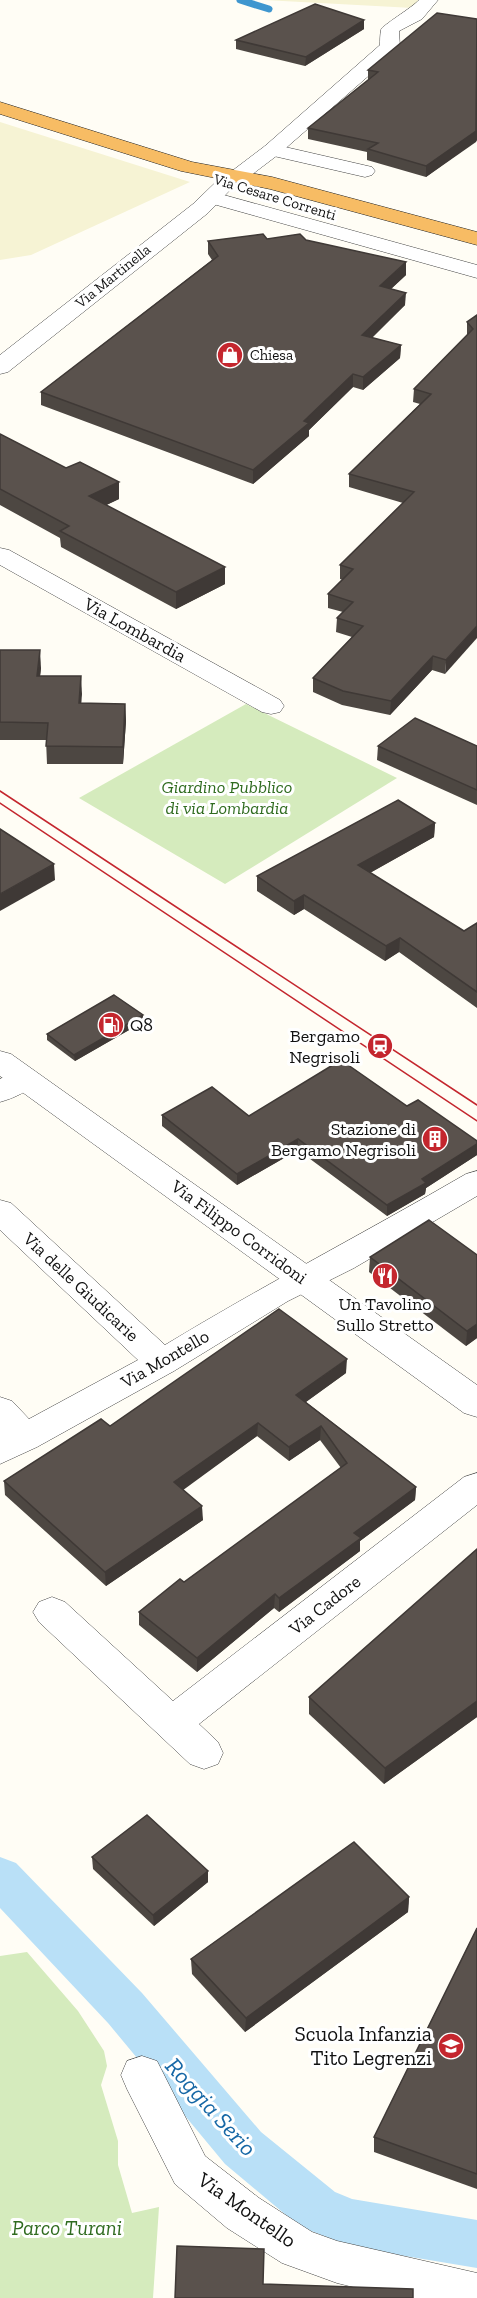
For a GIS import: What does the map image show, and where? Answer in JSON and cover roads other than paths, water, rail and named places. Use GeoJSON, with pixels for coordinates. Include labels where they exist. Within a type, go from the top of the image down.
{"type":"FeatureCollection","features":[{"type":"Feature","properties":{"kind":"highway","name":"Via Cesare Correnti"},"geometry":{"type":"LineString","coordinates":[[5,109],[188,167],[226,186],[477,254]]}},
{"type":"Feature","properties":{"kind":"highway","name":"Via Cesare Correnti"},"geometry":{"type":"LineString","coordinates":[[226,186],[477,239]]}},
{"type":"Feature","properties":{"kind":"street","name":"Via Martinella"},"geometry":{"type":"LineString","coordinates":[[0,367],[272,150],[390,47],[390,29],[415,15],[429,0]]}},
{"type":"Feature","properties":{"kind":"street"},"geometry":{"type":"LineString","coordinates":[[272,150],[365,171]]}},
{"type":"Feature","properties":{"kind":"street","name":"Via Cesare Correnti"},"geometry":{"type":"LineString","coordinates":[[226,186],[477,272]]}},
{"type":"Feature","properties":{"kind":"street","name":"Via Lombardia"},"geometry":{"type":"LineString","coordinates":[[0,555],[271,706]]}},
{"type":"Feature","properties":{"kind":"street","name":"Via Filippo Corridoni"},"geometry":{"type":"LineString","coordinates":[[8,1077],[303,1278],[477,1404]]}},
{"type":"Feature","properties":{"kind":"street","name":"Via Montello"},"geometry":{"type":"LineString","coordinates":[[0,1410],[13,1444],[162,1362],[303,1278],[342,1260],[477,1182]]}},
{"type":"Feature","properties":{"kind":"street","name":"Via delle Giudicarie"},"geometry":{"type":"LineString","coordinates":[[0,1211],[162,1362]]}},
{"type":"Feature","properties":{"kind":"street","name":"Via Cadore"},"geometry":{"type":"LineString","coordinates":[[173,1723],[477,1486]]}},
{"type":"Feature","properties":{"kind":"street"},"geometry":{"type":"LineString","coordinates":[[52,1612],[204,1753]]}},
{"type":"Feature","properties":{"kind":"street","name":"Via Montello"},"geometry":{"type":"LineString","coordinates":[[142,2075],[190,2170],[243,2213],[298,2248],[392,2277],[477,2295]]}},
{"type":"Feature","properties":{"kind":"waterway"},"geometry":{"type":"LineString","coordinates":[[240,0],[269,9]]}},
{"type":"Feature","properties":{"kind":"waterway","name":"Roggia Serio"},"geometry":{"type":"LineString","coordinates":[[0,1877],[125,2008],[243,2148],[317,2209],[351,2223],[477,2244]]}},
{"type":"Feature","properties":{"kind":"tram line"},"geometry":{"type":"LineString","coordinates":[[0,791],[477,1105]]}},
{"type":"Feature","properties":{"kind":"tram line"},"geometry":{"type":"LineString","coordinates":[[0,803],[477,1121]]}},
{"type":"Feature","properties":{"kind":"place","name":"Chiesa"},"geometry":{"type":"Point","coordinates":[230,355]}},
{"type":"Feature","properties":{"kind":"place","name":"Q8"},"geometry":{"type":"Point","coordinates":[111,1025]}},
{"type":"Feature","properties":{"kind":"place","name":"Bergamo Negrisoli"},"geometry":{"type":"Point","coordinates":[380,1046]}},
{"type":"Feature","properties":{"kind":"place","name":"Stazione di Bergamo Negrisoli"},"geometry":{"type":"Point","coordinates":[435,1139]}},
{"type":"Feature","properties":{"kind":"place","name":"Un Tavolino Sullo Stretto"},"geometry":{"type":"Point","coordinates":[385,1276]}},
{"type":"Feature","properties":{"kind":"place","name":"Scuola Infanzia Tito Legrenzi"},"geometry":{"type":"Point","coordinates":[451,2046]}},
{"type":"Feature","properties":{"kind":"park label","name":"Giardino Pubblico di via Lombardia"},"geometry":{"type":"Point","coordinates":[227,797]}},
{"type":"Feature","properties":{"kind":"park label","name":"Parco Turani"},"geometry":{"type":"Point","coordinates":[67,2228]}}]}
